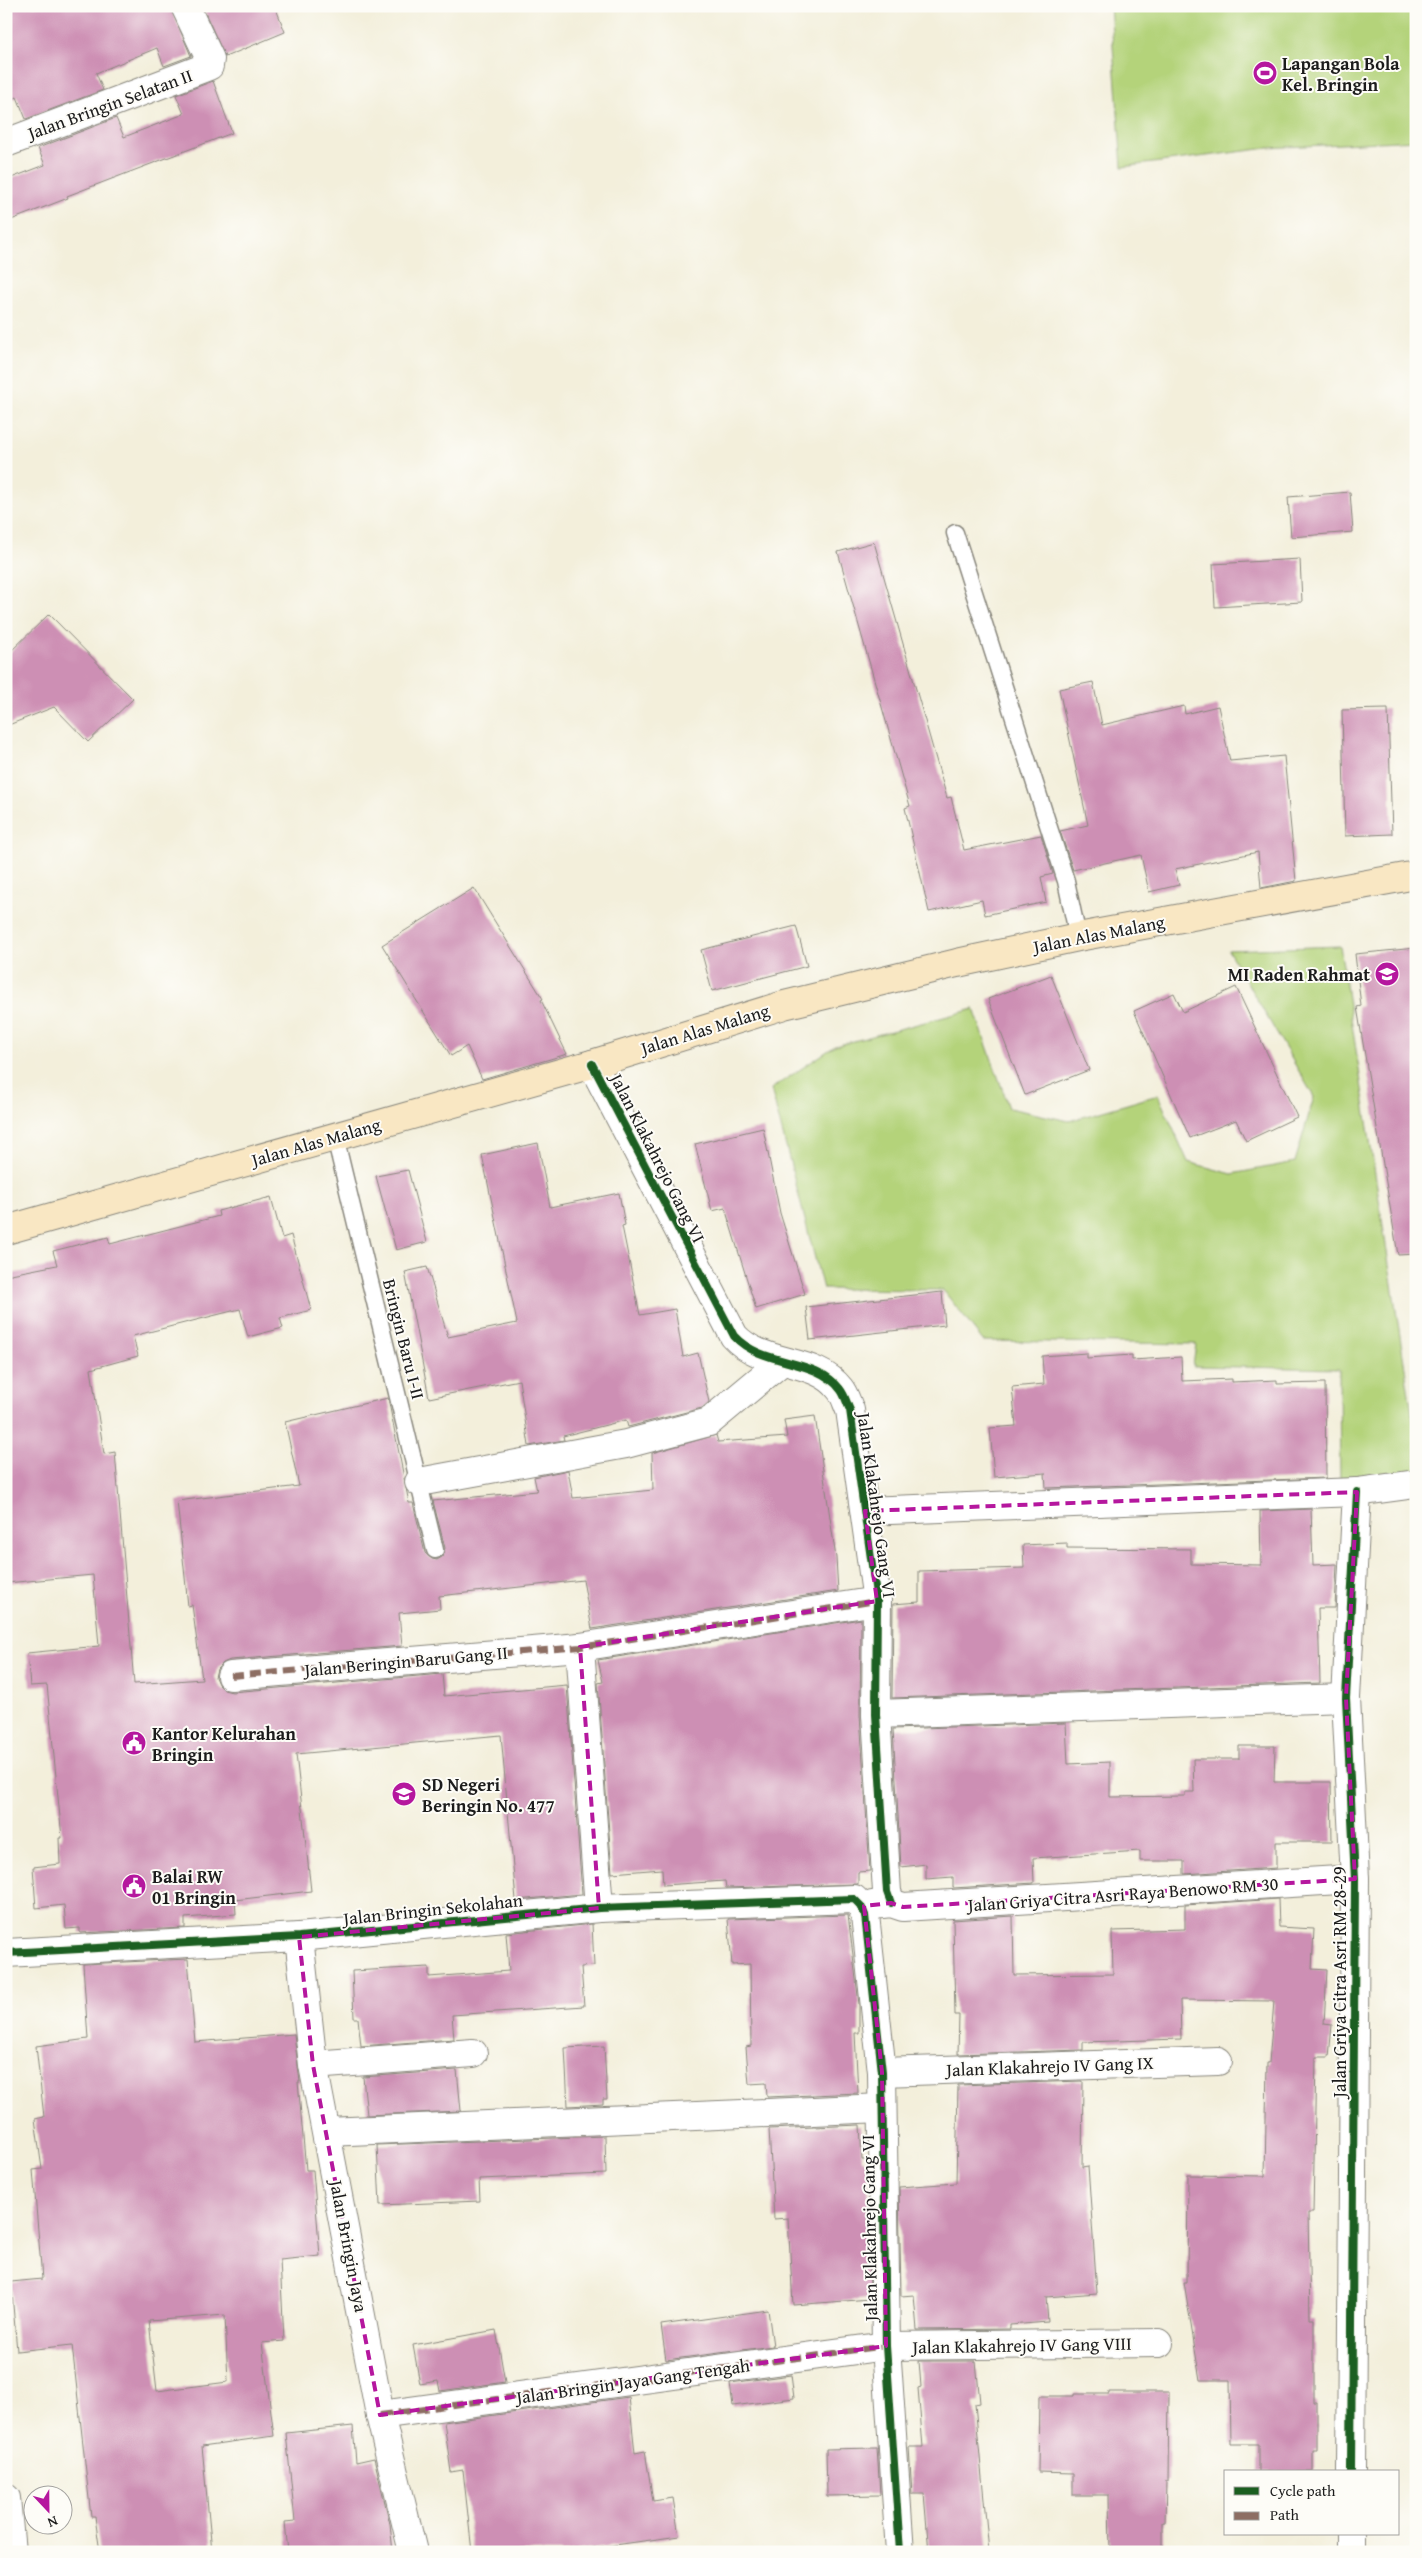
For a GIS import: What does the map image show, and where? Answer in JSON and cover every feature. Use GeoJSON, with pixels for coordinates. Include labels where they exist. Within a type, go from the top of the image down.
{"type":"FeatureCollection","features":[{"type":"Feature","properties":{"kind":"main road","name":"Jalan Alas Malang"},"geometry":{"type":"LineString","coordinates":[[6,1230],[592,1064],[784,1005],[957,963],[1078,937],[1416,875]]}},
{"type":"Feature","properties":{"kind":"street","name":"Jalan Bringin Selatan II"},"geometry":{"type":"LineString","coordinates":[[6,143],[208,66],[210,59],[186,6]]}},
{"type":"Feature","properties":{"kind":"street","name":"Jalan Klakahrejo Gang VI"},"geometry":{"type":"LineString","coordinates":[[592,1064],[734,1336],[751,1350],[781,1362],[818,1372],[840,1389],[850,1410],[877,1602],[876,1714],[887,1892],[891,1903]]}},
{"type":"Feature","properties":{"kind":"street"},"geometry":{"type":"LineString","coordinates":[[418,1482],[626,1444],[697,1426],[709,1422],[781,1362]]}},
{"type":"Feature","properties":{"kind":"street"},"geometry":{"type":"LineString","coordinates":[[864,1511],[1357,1492],[1416,1484]]}},
{"type":"Feature","properties":{"kind":"street","name":"Jalan Griya Citra Asri RM 28-29"},"geometry":{"type":"LineString","coordinates":[[1351,2470],[1355,1879],[1346,1698],[1357,1492]]}},
{"type":"Feature","properties":{"kind":"street","name":"Jalan Beringin Baru Gang II"},"geometry":{"type":"LineString","coordinates":[[231,1676],[580,1647],[877,1602]]}},
{"type":"Feature","properties":{"kind":"street"},"geometry":{"type":"LineString","coordinates":[[580,1647],[599,1908]]}},
{"type":"Feature","properties":{"kind":"street"},"geometry":{"type":"LineString","coordinates":[[876,1714],[1346,1698]]}},
{"type":"Feature","properties":{"kind":"street","name":"Jalan Griya Citra Asri Raya Benowo RM 30"},"geometry":{"type":"LineString","coordinates":[[861,1906],[891,1903],[903,1907],[1355,1879]]}},
{"type":"Feature","properties":{"kind":"street","name":"Jalan Bringin Sekolahan"},"geometry":{"type":"LineString","coordinates":[[6,1953],[299,1937],[599,1908],[854,1899],[861,1906]]}},
{"type":"Feature","properties":{"kind":"street","name":"Jalan Klakahrejo Gang VI"},"geometry":{"type":"LineString","coordinates":[[861,1906],[865,1915],[882,2072],[886,2346],[900,2552]]}},
{"type":"Feature","properties":{"kind":"street","name":"Jalan Bringin Jaya"},"geometry":{"type":"LineString","coordinates":[[299,1937],[313,2065],[380,2415],[413,2552]]}},
{"type":"Feature","properties":{"kind":"street"},"geometry":{"type":"LineString","coordinates":[[313,2065],[473,2053]]}},
{"type":"Feature","properties":{"kind":"street","name":"Jalan Klakahrejo IV Gang IX"},"geometry":{"type":"LineString","coordinates":[[882,2072],[1218,2061]]}},
{"type":"Feature","properties":{"kind":"street"},"geometry":{"type":"LineString","coordinates":[[327,2132],[882,2108]]}},
{"type":"Feature","properties":{"kind":"street","name":"Jalan Klakahrejo IV Gang VIII"},"geometry":{"type":"LineString","coordinates":[[886,2346],[1159,2343]]}},
{"type":"Feature","properties":{"kind":"street","name":"Jalan Bringin Jaya Gang Tengah"},"geometry":{"type":"LineString","coordinates":[[380,2415],[886,2346]]}},
{"type":"Feature","properties":{"kind":"street"},"geometry":{"type":"LineString","coordinates":[[6,2498],[11,2552]]}},
{"type":"Feature","properties":{"kind":"street"},"geometry":{"type":"LineString","coordinates":[[1351,2536],[1351,2552]]}},
{"type":"Feature","properties":{"kind":"lane"},"geometry":{"type":"LineString","coordinates":[[955,533],[1066,881],[1078,937]]}},
{"type":"Feature","properties":{"kind":"lane","name":"Bringin Baru I-II"},"geometry":{"type":"LineString","coordinates":[[335,1137],[436,1550]]}},
{"type":"Feature","properties":{"kind":"highlighted area"},"geometry":{"type":"Polygon","coordinates":[[[1357,1492],[1346,1698],[1355,1879],[903,1907],[891,1903],[864,1906],[882,2072],[886,2346],[380,2415],[313,2065],[299,1937],[599,1908],[580,1647],[877,1601],[865,1511],[1357,1492]]]}},
{"type":"Feature","properties":{"kind":"green space","name":"Lapangan Bola Kel. Bringin"},"geometry":{"type":"Polygon","coordinates":[[[1110,6],[1416,6],[1416,140],[1268,148],[1122,167],[1110,6]]]}},
{"type":"Feature","properties":{"kind":"green space"},"geometry":{"type":"Polygon","coordinates":[[[1340,946],[1416,1440],[1416,1487],[1340,1492],[1339,1369],[1193,1366],[1196,1344],[983,1341],[943,1290],[823,1289],[771,1089],[835,1046],[974,1009],[1009,1108],[1069,1121],[1158,1095],[1188,1162],[1232,1174],[1295,1162],[1314,1097],[1228,950],[1340,946]]]}},
{"type":"Feature","properties":{"kind":"building"},"geometry":{"type":"Polygon","coordinates":[[[6,6],[170,6],[191,56],[164,66],[157,48],[96,73],[103,90],[26,119],[17,97],[6,102],[6,6]]]}},
{"type":"Feature","properties":{"kind":"building"},"geometry":{"type":"Polygon","coordinates":[[[202,6],[275,6],[285,32],[225,57],[202,6]]]}},
{"type":"Feature","properties":{"kind":"building"},"geometry":{"type":"Polygon","coordinates":[[[213,81],[232,133],[67,196],[68,198],[6,222],[6,180],[45,165],[38,148],[116,118],[124,137],[184,114],[176,95],[213,81]]]}},
{"type":"Feature","properties":{"kind":"building"},"geometry":{"type":"Polygon","coordinates":[[[1350,492],[1353,532],[1291,537],[1288,497],[1350,492]]]}},
{"type":"Feature","properties":{"kind":"building"},"geometry":{"type":"Polygon","coordinates":[[[874,542],[947,798],[951,797],[964,850],[1041,835],[1053,874],[1041,877],[1046,902],[985,915],[982,900],[929,912],[905,808],[910,806],[838,552],[874,542]]]}},
{"type":"Feature","properties":{"kind":"building"},"geometry":{"type":"Polygon","coordinates":[[[1300,559],[1302,602],[1215,607],[1213,564],[1300,559]]]}},
{"type":"Feature","properties":{"kind":"building"},"geometry":{"type":"Polygon","coordinates":[[[49,614],[133,699],[88,742],[54,707],[6,726],[6,656],[49,614]]]}},
{"type":"Feature","properties":{"kind":"building"},"geometry":{"type":"Polygon","coordinates":[[[1093,682],[1102,725],[1184,706],[1185,714],[1218,706],[1230,761],[1284,756],[1296,881],[1261,888],[1258,852],[1175,869],[1179,885],[1149,892],[1141,855],[1073,870],[1060,831],[1088,825],[1059,689],[1093,682]]]}},
{"type":"Feature","properties":{"kind":"building"},"geometry":{"type":"Polygon","coordinates":[[[1388,709],[1392,834],[1345,836],[1342,710],[1388,709]]]}},
{"type":"Feature","properties":{"kind":"building"},"geometry":{"type":"Polygon","coordinates":[[[474,888],[543,999],[541,1000],[567,1054],[482,1079],[467,1046],[451,1056],[382,945],[474,888]]]}},
{"type":"Feature","properties":{"kind":"building"},"geometry":{"type":"Polygon","coordinates":[[[796,926],[807,966],[712,991],[701,950],[796,926]]]}},
{"type":"Feature","properties":{"kind":"building"},"geometry":{"type":"Polygon","coordinates":[[[1416,948],[1416,1254],[1398,1255],[1357,1007],[1361,1006],[1355,954],[1416,948]]]}},
{"type":"Feature","properties":{"kind":"building"},"geometry":{"type":"Polygon","coordinates":[[[1051,975],[1089,1070],[1025,1095],[988,999],[1051,975]]]}},
{"type":"Feature","properties":{"kind":"building"},"geometry":{"type":"Polygon","coordinates":[[[1236,987],[1297,1117],[1246,1141],[1236,1120],[1190,1138],[1134,1011],[1174,993],[1183,1012],[1236,987]]]}},
{"type":"Feature","properties":{"kind":"building"},"geometry":{"type":"Polygon","coordinates":[[[763,1128],[780,1213],[805,1294],[756,1309],[725,1208],[712,1211],[695,1144],[763,1128]]]}},
{"type":"Feature","properties":{"kind":"building"},"geometry":{"type":"Polygon","coordinates":[[[538,1143],[550,1207],[619,1193],[625,1225],[622,1226],[640,1315],[675,1309],[683,1357],[698,1353],[709,1402],[702,1408],[628,1427],[626,1420],[563,1436],[564,1440],[529,1446],[519,1380],[429,1398],[405,1272],[427,1267],[448,1337],[517,1323],[482,1155],[538,1143]]]}},
{"type":"Feature","properties":{"kind":"building"},"geometry":{"type":"Polygon","coordinates":[[[408,1170],[427,1242],[396,1250],[376,1176],[408,1170]]]}},
{"type":"Feature","properties":{"kind":"building"},"geometry":{"type":"Polygon","coordinates":[[[271,1197],[282,1238],[291,1235],[311,1310],[280,1318],[283,1328],[248,1337],[240,1309],[133,1336],[138,1356],[91,1369],[104,1454],[115,1452],[134,1684],[202,1679],[192,1605],[188,1606],[177,1501],[299,1486],[285,1422],[388,1398],[409,1503],[413,1503],[425,1553],[432,1559],[437,1560],[442,1557],[445,1548],[433,1501],[537,1491],[534,1477],[568,1470],[573,1498],[653,1490],[652,1453],[716,1435],[718,1442],[787,1437],[784,1420],[815,1416],[836,1558],[838,1591],[592,1629],[583,1580],[439,1596],[440,1609],[399,1613],[402,1646],[230,1660],[223,1663],[217,1669],[215,1677],[218,1684],[224,1690],[232,1692],[442,1674],[444,1696],[567,1685],[582,1894],[516,1900],[501,1735],[296,1754],[311,1891],[235,1900],[236,1914],[185,1918],[185,1928],[80,1933],[80,1928],[66,1929],[64,1905],[36,1908],[33,1867],[60,1864],[59,1838],[62,1838],[47,1685],[30,1686],[27,1653],[99,1646],[93,1575],[6,1583],[6,1275],[57,1265],[53,1251],[108,1237],[110,1244],[219,1216],[218,1211],[271,1197]]]}},
{"type":"Feature","properties":{"kind":"building"},"geometry":{"type":"Polygon","coordinates":[[[942,1292],[945,1325],[810,1340],[806,1307],[942,1292]]]}},
{"type":"Feature","properties":{"kind":"building"},"geometry":{"type":"Polygon","coordinates":[[[1087,1353],[1087,1358],[1132,1355],[1132,1360],[1181,1357],[1182,1381],[1232,1379],[1232,1382],[1277,1380],[1277,1384],[1325,1383],[1326,1478],[1046,1488],[1045,1473],[994,1477],[990,1428],[1016,1426],[1012,1387],[1044,1384],[1042,1356],[1087,1353]]]}},
{"type":"Feature","properties":{"kind":"building"},"geometry":{"type":"Polygon","coordinates":[[[1311,1509],[1313,1565],[1337,1564],[1335,1608],[1318,1608],[1320,1683],[892,1698],[893,1604],[919,1602],[919,1571],[1024,1568],[1023,1545],[1067,1543],[1067,1548],[1191,1549],[1191,1564],[1261,1565],[1260,1511],[1311,1509]]]}},
{"type":"Feature","properties":{"kind":"building"},"geometry":{"type":"Polygon","coordinates":[[[861,1619],[860,1715],[870,1871],[858,1872],[858,1884],[726,1888],[725,1881],[663,1885],[662,1869],[612,1873],[598,1683],[603,1682],[598,1660],[861,1619]]]}},
{"type":"Feature","properties":{"kind":"building"},"geometry":{"type":"Polygon","coordinates":[[[1066,1723],[1068,1764],[1110,1762],[1110,1797],[1185,1796],[1185,1792],[1194,1792],[1193,1759],[1239,1759],[1239,1746],[1275,1746],[1274,1782],[1331,1782],[1332,1842],[1276,1842],[1276,1868],[1184,1874],[1184,1861],[1140,1861],[1140,1851],[1033,1858],[1034,1883],[953,1888],[953,1877],[926,1879],[926,1864],[901,1867],[893,1729],[1066,1723]]]}},
{"type":"Feature","properties":{"kind":"building"},"geometry":{"type":"Polygon","coordinates":[[[1278,1899],[1279,1927],[1314,1929],[1312,1969],[1327,1970],[1324,2024],[1332,2025],[1329,2057],[1316,2057],[1313,2213],[1308,2213],[1310,2319],[1314,2319],[1314,2402],[1317,2402],[1317,2450],[1313,2450],[1313,2470],[1258,2470],[1258,2444],[1231,2444],[1230,2380],[1200,2380],[1184,2282],[1187,2282],[1188,2175],[1265,2176],[1267,2063],[1269,2063],[1274,2001],[1180,2000],[1181,2039],[1083,2042],[1083,2050],[958,2054],[959,2015],[955,2015],[953,1920],[1013,1916],[1014,1975],[1113,1974],[1112,1931],[1185,1929],[1185,1905],[1278,1899]]]}},
{"type":"Feature","properties":{"kind":"building"},"geometry":{"type":"Polygon","coordinates":[[[848,1915],[859,2004],[859,2033],[855,2033],[858,2093],[767,2097],[766,2083],[749,2084],[746,2047],[751,2046],[750,1964],[732,1965],[728,1919],[848,1915]]]}},
{"type":"Feature","properties":{"kind":"building"},"geometry":{"type":"Polygon","coordinates":[[[592,1924],[594,1966],[581,1967],[584,2006],[452,2015],[454,2039],[361,2046],[358,2018],[354,2018],[352,1971],[429,1967],[429,1977],[509,1971],[506,1933],[592,1924]]]}},
{"type":"Feature","properties":{"kind":"building"},"geometry":{"type":"Polygon","coordinates":[[[188,1959],[195,2042],[294,2034],[300,2082],[298,2082],[306,2170],[313,2170],[320,2256],[280,2260],[284,2341],[262,2343],[274,2436],[202,2446],[212,2552],[100,2552],[95,2517],[91,2517],[72,2345],[17,2351],[11,2282],[42,2279],[33,2170],[42,2169],[35,2119],[44,2117],[36,2046],[88,2039],[83,1964],[188,1959]],[[225,2315],[149,2321],[157,2391],[228,2382],[225,2315]]]}},
{"type":"Feature","properties":{"kind":"building"},"geometry":{"type":"Polygon","coordinates":[[[604,2046],[607,2099],[603,2099],[603,2104],[568,2106],[565,2048],[604,2046]]]}},
{"type":"Feature","properties":{"kind":"building"},"geometry":{"type":"Polygon","coordinates":[[[457,2070],[461,2111],[367,2115],[363,2077],[457,2070]]]}},
{"type":"Feature","properties":{"kind":"building"},"geometry":{"type":"Polygon","coordinates":[[[1083,2081],[1082,2167],[1088,2166],[1097,2293],[1046,2297],[1048,2322],[1010,2325],[1010,2329],[917,2330],[914,2295],[901,2296],[899,2187],[956,2183],[958,2085],[1083,2081]]]}},
{"type":"Feature","properties":{"kind":"building"},"geometry":{"type":"Polygon","coordinates":[[[860,2125],[862,2160],[868,2160],[870,2299],[793,2305],[788,2218],[774,2219],[769,2129],[860,2125]]]}},
{"type":"Feature","properties":{"kind":"building"},"geometry":{"type":"Polygon","coordinates":[[[605,2136],[606,2174],[479,2179],[480,2201],[380,2205],[377,2145],[605,2136]]]}},
{"type":"Feature","properties":{"kind":"building"},"geometry":{"type":"Polygon","coordinates":[[[768,2310],[773,2346],[666,2360],[661,2325],[768,2310]]]}},
{"type":"Feature","properties":{"kind":"building"},"geometry":{"type":"Polygon","coordinates":[[[496,2330],[505,2382],[440,2391],[438,2381],[420,2384],[413,2345],[496,2330]]]}},
{"type":"Feature","properties":{"kind":"building"},"geometry":{"type":"Polygon","coordinates":[[[919,2361],[976,2361],[980,2403],[975,2404],[989,2552],[929,2552],[924,2494],[912,2494],[909,2447],[923,2447],[918,2388],[921,2387],[919,2361]]]}},
{"type":"Feature","properties":{"kind":"building"},"geometry":{"type":"Polygon","coordinates":[[[791,2375],[794,2398],[733,2406],[730,2383],[791,2375]]]}},
{"type":"Feature","properties":{"kind":"building"},"geometry":{"type":"Polygon","coordinates":[[[1109,2392],[1169,2392],[1168,2481],[1166,2481],[1165,2522],[1163,2522],[1163,2552],[1110,2552],[1109,2495],[1073,2495],[1073,2473],[1038,2472],[1039,2396],[1109,2394],[1109,2392]]]}},
{"type":"Feature","properties":{"kind":"building"},"geometry":{"type":"Polygon","coordinates":[[[629,2397],[635,2453],[645,2451],[653,2501],[673,2498],[679,2536],[565,2552],[472,2552],[463,2470],[451,2472],[444,2422],[629,2397]]]}},
{"type":"Feature","properties":{"kind":"building"},"geometry":{"type":"Polygon","coordinates":[[[353,2426],[356,2462],[374,2458],[390,2524],[393,2552],[288,2552],[285,2522],[295,2521],[286,2433],[353,2426]]]}},
{"type":"Feature","properties":{"kind":"building"},"geometry":{"type":"Polygon","coordinates":[[[877,2448],[880,2495],[827,2496],[826,2449],[877,2448]]]}},
{"type":"Feature","properties":{"kind":"marked path"},"geometry":{"type":"LineString","coordinates":[[231,1676],[580,1647],[877,1601]]}},
{"type":"Feature","properties":{"kind":"marked path"},"geometry":{"type":"LineString","coordinates":[[380,2415],[886,2346]]}},
{"type":"Feature","properties":{"kind":"cycle path"},"geometry":{"type":"LineString","coordinates":[[592,1064],[734,1336],[746,1346],[759,1353],[803,1366],[830,1379],[842,1391],[850,1410],[877,1601],[876,1714],[887,1892],[891,1903]]}},
{"type":"Feature","properties":{"kind":"cycle path"},"geometry":{"type":"LineString","coordinates":[[1351,2470],[1355,1879],[1346,1698],[1357,1492]]}},
{"type":"Feature","properties":{"kind":"cycle path"},"geometry":{"type":"LineString","coordinates":[[6,1953],[299,1937],[599,1908],[854,1899],[861,1906],[865,1915],[882,2072],[886,2346],[900,2552]]}},
{"type":"Feature","properties":{"kind":"place","name":"Lapangan Bola Kel. Bringin"},"geometry":{"type":"Point","coordinates":[1265,73]}},
{"type":"Feature","properties":{"kind":"place","name":"MI Raden Rahmat"},"geometry":{"type":"Point","coordinates":[1387,974]}},
{"type":"Feature","properties":{"kind":"place","name":"Kantor Kelurahan Bringin"},"geometry":{"type":"Point","coordinates":[134,1743]}},
{"type":"Feature","properties":{"kind":"place","name":"SD Negeri Beringin No. 477"},"geometry":{"type":"Point","coordinates":[404,1794]}},
{"type":"Feature","properties":{"kind":"place","name":"Balai RW 01 Bringin"},"geometry":{"type":"Point","coordinates":[134,1886]}}]}
